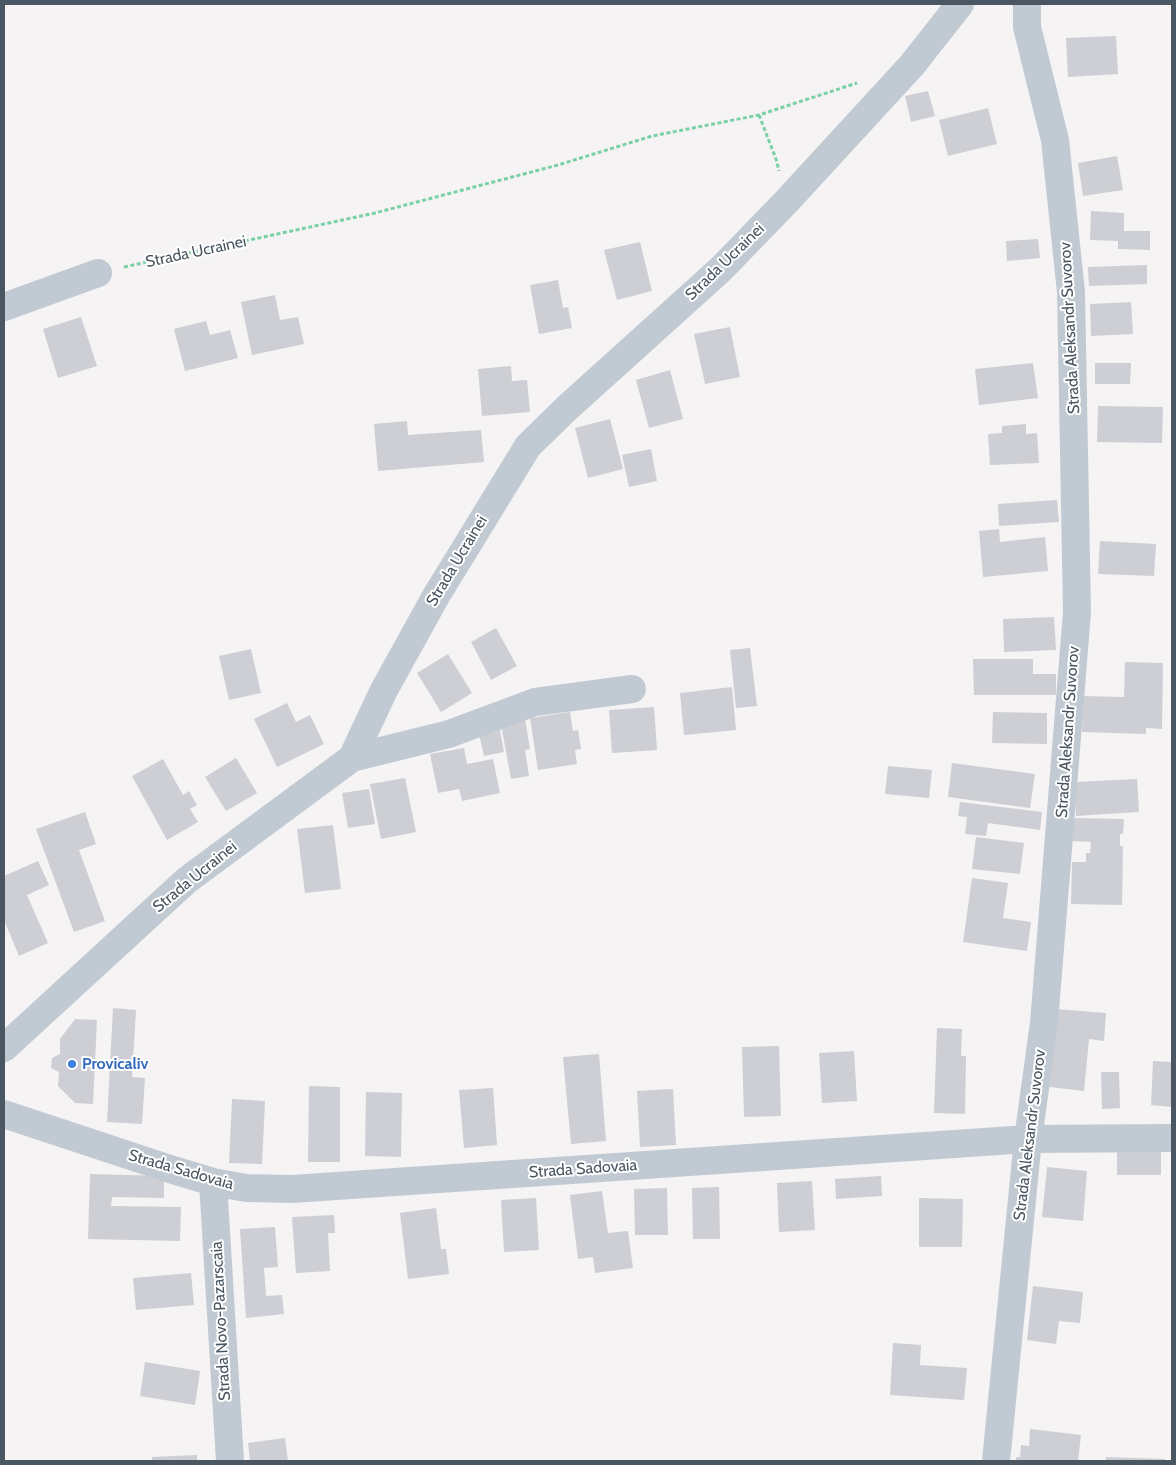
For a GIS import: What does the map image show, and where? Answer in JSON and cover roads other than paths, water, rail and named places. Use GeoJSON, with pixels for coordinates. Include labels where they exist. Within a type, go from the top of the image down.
{"type":"FeatureCollection","features":[{"type":"Feature","properties":{"kind":"street","name":"Strada Ucrainei"},"geometry":{"type":"LineString","coordinates":[[4,1048],[187,880],[352,758],[384,690],[436,596],[528,446],[567,408],[721,269],[786,202],[912,65],[960,4]]}},
{"type":"Feature","properties":{"kind":"street","name":"Strada Aleksandr Suvorov"},"geometry":{"type":"LineString","coordinates":[[996,1461],[1028,1139],[1044,1022],[1077,612],[1071,292],[1055,140],[1028,27],[1027,4]]}},
{"type":"Feature","properties":{"kind":"street"},"geometry":{"type":"LineString","coordinates":[[4,307],[98,273]]}},
{"type":"Feature","properties":{"kind":"street"},"geometry":{"type":"LineString","coordinates":[[352,758],[449,734],[535,702],[632,689]]}},
{"type":"Feature","properties":{"kind":"street","name":"Strada Sadovaia"},"geometry":{"type":"LineString","coordinates":[[4,1114],[213,1182],[246,1188],[292,1188],[1028,1139],[1172,1138]]}},
{"type":"Feature","properties":{"kind":"street","name":"Strada Novo-Pazarscaia"},"geometry":{"type":"LineString","coordinates":[[213,1182],[230,1461]]}},
{"type":"Feature","properties":{"kind":"place","name":"Provicaliv"},"geometry":{"type":"Point","coordinates":[72,1064]}}]}
